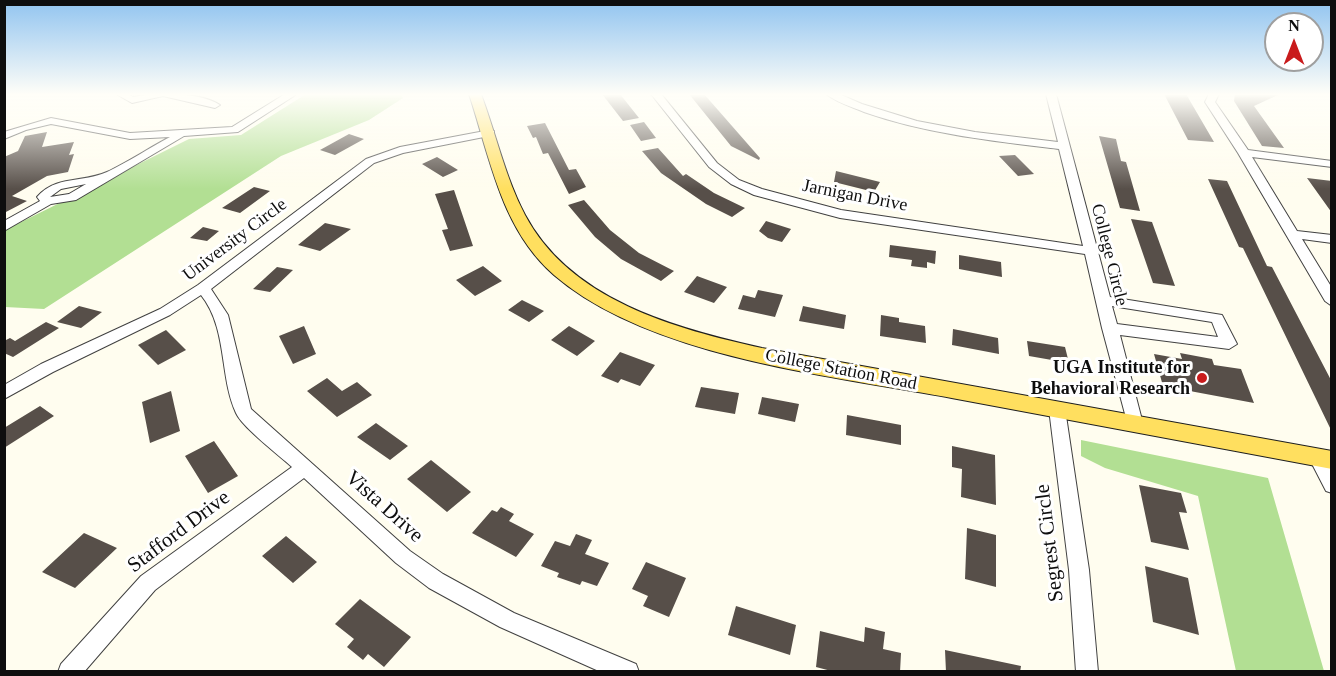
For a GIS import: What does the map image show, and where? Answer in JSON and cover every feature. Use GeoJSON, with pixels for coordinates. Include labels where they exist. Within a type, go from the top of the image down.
{"type":"FeatureCollection","features":[{"type":"Feature","properties":{"kind":"main road","name":"College Station Road"},"geometry":{"type":"LineString","coordinates":[[487,126],[517,216],[528,235],[553,262],[579,284],[625,311],[686,336],[736,350],[1325,459]]}},
{"type":"Feature","properties":{"kind":"street"},"geometry":{"type":"LineString","coordinates":[[11,126],[22,128]]}},
{"type":"Feature","properties":{"kind":"street"},"geometry":{"type":"LineString","coordinates":[[4,136],[22,128],[36,126]]}},
{"type":"Feature","properties":{"kind":"street"},"geometry":{"type":"LineString","coordinates":[[83,126],[130,136],[234,130],[241,126]]}},
{"type":"Feature","properties":{"kind":"street","name":"Jarnigan Drive"},"geometry":{"type":"LineString","coordinates":[[681,126],[713,165],[735,182],[758,192],[840,214],[1089,251]]}},
{"type":"Feature","properties":{"kind":"street"},"geometry":{"type":"LineString","coordinates":[[917,126],[1065,146]]}},
{"type":"Feature","properties":{"kind":"street","name":"College Circle"},"geometry":{"type":"LineString","coordinates":[[1060,126],[1089,251],[1135,424]]}},
{"type":"Feature","properties":{"kind":"street"},"geometry":{"type":"LineString","coordinates":[[1225,126],[1332,301]]}},
{"type":"Feature","properties":{"kind":"street","name":"University Circle"},"geometry":{"type":"LineString","coordinates":[[4,393],[47,368],[165,312],[203,288],[370,161],[400,150],[490,133]]}},
{"type":"Feature","properties":{"kind":"street"},"geometry":{"type":"LineString","coordinates":[[4,226],[48,201],[44,200],[45,194],[57,186],[108,177],[182,134]]}},
{"type":"Feature","properties":{"kind":"street"},"geometry":{"type":"LineString","coordinates":[[1246,157],[1332,164]]}},
{"type":"Feature","properties":{"kind":"street"},"geometry":{"type":"LineString","coordinates":[[1246,157],[1332,171]]}},
{"type":"Feature","properties":{"kind":"street"},"geometry":{"type":"LineString","coordinates":[[1293,234],[1332,239]]}},
{"type":"Feature","properties":{"kind":"street","name":"Vista Drive"},"geometry":{"type":"LineString","coordinates":[[203,288],[214,298],[221,314],[236,398],[244,413],[403,557],[436,581],[497,615],[617,670]]}},
{"type":"Feature","properties":{"kind":"street"},"geometry":{"type":"LineString","coordinates":[[1102,300],[1217,318],[1229,344],[1109,328]]}},
{"type":"Feature","properties":{"kind":"street","name":"Segrest Circle"},"geometry":{"type":"LineString","coordinates":[[1057,410],[1079,570],[1088,672]]}},
{"type":"Feature","properties":{"kind":"street"},"geometry":{"type":"LineString","coordinates":[[1325,459],[1332,486]]}},
{"type":"Feature","properties":{"kind":"street","name":"Stafford Drive"},"geometry":{"type":"LineString","coordinates":[[69,672],[148,583],[305,468]]}},
{"type":"Feature","properties":{"kind":"green space"},"geometry":{"type":"Polygon","coordinates":[[[256,126],[355,126],[281,156],[44,309],[5,307],[5,230],[189,139],[241,135],[256,126]]]}},
{"type":"Feature","properties":{"kind":"green space"},"geometry":{"type":"Polygon","coordinates":[[[1081,440],[1268,478],[1324,671],[1236,671],[1198,496],[1105,468],[1081,456],[1081,440]]]}},
{"type":"Feature","properties":{"kind":"building"},"geometry":{"type":"Polygon","coordinates":[[[527,126],[546,126],[569,170],[576,169],[586,187],[569,194],[548,153],[543,154],[536,137],[533,138],[527,126]]]}},
{"type":"Feature","properties":{"kind":"building"},"geometry":{"type":"Polygon","coordinates":[[[630,126],[647,126],[656,138],[641,141],[630,126]]]}},
{"type":"Feature","properties":{"kind":"building"},"geometry":{"type":"Polygon","coordinates":[[[714,126],[732,126],[760,158],[759,160],[731,146],[714,126]]]}},
{"type":"Feature","properties":{"kind":"building"},"geometry":{"type":"Polygon","coordinates":[[[1180,126],[1204,126],[1214,142],[1188,140],[1180,126]]]}},
{"type":"Feature","properties":{"kind":"building"},"geometry":{"type":"Polygon","coordinates":[[[1249,126],[1268,126],[1284,148],[1262,146],[1249,126]]]}},
{"type":"Feature","properties":{"kind":"building"},"geometry":{"type":"Polygon","coordinates":[[[47,132],[42,147],[74,142],[69,155],[74,154],[68,172],[47,176],[12,196],[27,201],[4,213],[4,157],[18,151],[25,136],[47,132]]]}},
{"type":"Feature","properties":{"kind":"building"},"geometry":{"type":"Polygon","coordinates":[[[349,134],[364,139],[335,155],[320,150],[349,134]]]}},
{"type":"Feature","properties":{"kind":"building"},"geometry":{"type":"Polygon","coordinates":[[[1099,136],[1116,139],[1121,161],[1126,162],[1140,211],[1120,208],[1099,136]]]}},
{"type":"Feature","properties":{"kind":"building"},"geometry":{"type":"Polygon","coordinates":[[[658,148],[683,176],[686,174],[714,193],[745,208],[732,217],[706,204],[661,173],[642,151],[658,148]]]}},
{"type":"Feature","properties":{"kind":"building"},"geometry":{"type":"Polygon","coordinates":[[[1015,155],[1034,174],[1018,176],[999,156],[1015,155]]]}},
{"type":"Feature","properties":{"kind":"building"},"geometry":{"type":"Polygon","coordinates":[[[437,157],[458,170],[443,177],[422,164],[437,157]]]}},
{"type":"Feature","properties":{"kind":"building"},"geometry":{"type":"Polygon","coordinates":[[[836,171],[880,182],[874,192],[834,182],[836,171]]]}},
{"type":"Feature","properties":{"kind":"building"},"geometry":{"type":"Polygon","coordinates":[[[1307,178],[1332,181],[1332,213],[1307,178]]]}},
{"type":"Feature","properties":{"kind":"building"},"geometry":{"type":"Polygon","coordinates":[[[1208,179],[1227,181],[1267,266],[1272,267],[1332,382],[1332,432],[1243,248],[1239,247],[1208,179]]]}},
{"type":"Feature","properties":{"kind":"building"},"geometry":{"type":"Polygon","coordinates":[[[254,187],[270,191],[240,213],[222,208],[254,187]]]}},
{"type":"Feature","properties":{"kind":"building"},"geometry":{"type":"Polygon","coordinates":[[[454,190],[473,246],[450,251],[442,230],[448,229],[435,194],[454,190]]]}},
{"type":"Feature","properties":{"kind":"building"},"geometry":{"type":"Polygon","coordinates":[[[584,200],[610,230],[639,253],[674,271],[661,281],[621,259],[595,237],[568,205],[584,200]]]}},
{"type":"Feature","properties":{"kind":"building"},"geometry":{"type":"Polygon","coordinates":[[[1131,219],[1152,222],[1175,286],[1153,283],[1131,219]]]}},
{"type":"Feature","properties":{"kind":"building"},"geometry":{"type":"Polygon","coordinates":[[[766,221],[791,229],[782,242],[768,238],[759,231],[766,221]]]}},
{"type":"Feature","properties":{"kind":"building"},"geometry":{"type":"Polygon","coordinates":[[[325,223],[351,229],[320,251],[298,245],[325,223]]]}},
{"type":"Feature","properties":{"kind":"building"},"geometry":{"type":"Polygon","coordinates":[[[203,227],[219,231],[207,241],[190,238],[203,227]]]}},
{"type":"Feature","properties":{"kind":"building"},"geometry":{"type":"Polygon","coordinates":[[[890,245],[936,251],[935,264],[927,262],[927,268],[911,266],[912,260],[889,257],[890,245]]]}},
{"type":"Feature","properties":{"kind":"building"},"geometry":{"type":"Polygon","coordinates":[[[959,255],[1001,262],[1002,277],[959,269],[959,255]]]}},
{"type":"Feature","properties":{"kind":"building"},"geometry":{"type":"Polygon","coordinates":[[[483,266],[502,281],[475,296],[456,280],[483,266]]]}},
{"type":"Feature","properties":{"kind":"building"},"geometry":{"type":"Polygon","coordinates":[[[277,267],[293,270],[270,292],[253,289],[277,267]]]}},
{"type":"Feature","properties":{"kind":"building"},"geometry":{"type":"Polygon","coordinates":[[[697,276],[727,287],[714,303],[684,292],[697,276]]]}},
{"type":"Feature","properties":{"kind":"building"},"geometry":{"type":"Polygon","coordinates":[[[758,290],[783,295],[775,317],[738,309],[743,295],[755,298],[758,290]]]}},
{"type":"Feature","properties":{"kind":"building"},"geometry":{"type":"Polygon","coordinates":[[[522,300],[544,311],[529,322],[508,310],[522,300]]]}},
{"type":"Feature","properties":{"kind":"building"},"geometry":{"type":"Polygon","coordinates":[[[79,306],[102,312],[81,328],[57,322],[79,306]]]}},
{"type":"Feature","properties":{"kind":"building"},"geometry":{"type":"Polygon","coordinates":[[[803,306],[846,315],[844,329],[799,321],[803,306]]]}},
{"type":"Feature","properties":{"kind":"building"},"geometry":{"type":"Polygon","coordinates":[[[881,315],[899,318],[899,322],[925,326],[926,343],[880,336],[881,315]]]}},
{"type":"Feature","properties":{"kind":"building"},"geometry":{"type":"Polygon","coordinates":[[[46,322],[59,328],[13,357],[4,353],[4,341],[10,338],[15,341],[46,322]]]}},
{"type":"Feature","properties":{"kind":"building"},"geometry":{"type":"Polygon","coordinates":[[[304,326],[316,354],[293,364],[279,336],[304,326]]]}},
{"type":"Feature","properties":{"kind":"building"},"geometry":{"type":"Polygon","coordinates":[[[569,326],[595,341],[577,356],[551,340],[569,326]]]}},
{"type":"Feature","properties":{"kind":"building"},"geometry":{"type":"Polygon","coordinates":[[[953,329],[998,338],[999,354],[952,345],[953,329]]]}},
{"type":"Feature","properties":{"kind":"building"},"geometry":{"type":"Polygon","coordinates":[[[166,330],[186,350],[158,365],[138,345],[166,330]]]}},
{"type":"Feature","properties":{"kind":"building"},"geometry":{"type":"Polygon","coordinates":[[[1027,341],[1065,347],[1069,363],[1029,356],[1027,341]]]}},
{"type":"Feature","properties":{"kind":"building"},"geometry":{"type":"Polygon","coordinates":[[[620,352],[655,365],[640,386],[621,379],[618,383],[601,376],[620,352]]]}},
{"type":"Feature","properties":{"kind":"building","name":"UGA Institute for Behavioral Research"},"geometry":{"type":"Polygon","coordinates":[[[1180,353],[1212,359],[1214,365],[1241,369],[1254,403],[1163,386],[1154,354],[1182,359],[1180,353]]]}},
{"type":"Feature","properties":{"kind":"building"},"geometry":{"type":"Polygon","coordinates":[[[327,378],[342,391],[357,382],[372,395],[337,417],[307,391],[327,378]]]}},
{"type":"Feature","properties":{"kind":"building"},"geometry":{"type":"Polygon","coordinates":[[[701,387],[739,393],[735,414],[695,407],[701,387]]]}},
{"type":"Feature","properties":{"kind":"building"},"geometry":{"type":"Polygon","coordinates":[[[171,391],[180,431],[150,443],[142,402],[171,391]]]}},
{"type":"Feature","properties":{"kind":"building"},"geometry":{"type":"Polygon","coordinates":[[[762,397],[799,404],[795,422],[758,414],[762,397]]]}},
{"type":"Feature","properties":{"kind":"building"},"geometry":{"type":"Polygon","coordinates":[[[40,406],[54,416],[4,448],[4,428],[40,406]]]}},
{"type":"Feature","properties":{"kind":"building"},"geometry":{"type":"Polygon","coordinates":[[[847,415],[901,425],[901,445],[846,435],[847,415]]]}},
{"type":"Feature","properties":{"kind":"building"},"geometry":{"type":"Polygon","coordinates":[[[376,423],[408,446],[390,460],[357,437],[376,423]]]}},
{"type":"Feature","properties":{"kind":"building"},"geometry":{"type":"Polygon","coordinates":[[[214,441],[238,476],[208,493],[185,456],[214,441]]]}},
{"type":"Feature","properties":{"kind":"building"},"geometry":{"type":"Polygon","coordinates":[[[952,446],[995,455],[996,505],[961,497],[962,469],[952,467],[952,446]]]}},
{"type":"Feature","properties":{"kind":"building"},"geometry":{"type":"Polygon","coordinates":[[[431,460],[471,492],[447,512],[407,479],[431,460]]]}},
{"type":"Feature","properties":{"kind":"building"},"geometry":{"type":"Polygon","coordinates":[[[1139,485],[1181,493],[1187,513],[1179,512],[1189,550],[1151,542],[1139,485]]]}},
{"type":"Feature","properties":{"kind":"building"},"geometry":{"type":"Polygon","coordinates":[[[501,507],[514,514],[509,521],[534,534],[516,557],[472,533],[492,510],[497,512],[501,507]]]}},
{"type":"Feature","properties":{"kind":"building"},"geometry":{"type":"Polygon","coordinates":[[[967,528],[996,535],[996,587],[965,579],[967,528]]]}},
{"type":"Feature","properties":{"kind":"building"},"geometry":{"type":"Polygon","coordinates":[[[84,533],[117,548],[75,588],[42,572],[84,533]]]}},
{"type":"Feature","properties":{"kind":"building"},"geometry":{"type":"Polygon","coordinates":[[[576,534],[592,540],[585,554],[609,563],[597,586],[582,581],[580,585],[557,577],[559,573],[541,566],[555,541],[570,546],[576,534]]]}},
{"type":"Feature","properties":{"kind":"building"},"geometry":{"type":"Polygon","coordinates":[[[286,536],[317,562],[293,583],[262,556],[286,536]]]}},
{"type":"Feature","properties":{"kind":"building"},"geometry":{"type":"Polygon","coordinates":[[[646,562],[686,578],[669,617],[643,606],[648,596],[632,589],[646,562]]]}},
{"type":"Feature","properties":{"kind":"building"},"geometry":{"type":"Polygon","coordinates":[[[1145,566],[1188,578],[1199,635],[1153,622],[1145,566]]]}},
{"type":"Feature","properties":{"kind":"building"},"geometry":{"type":"Polygon","coordinates":[[[360,599],[411,637],[384,667],[368,654],[363,660],[347,647],[354,639],[335,624],[360,599]]]}},
{"type":"Feature","properties":{"kind":"building"},"geometry":{"type":"Polygon","coordinates":[[[736,606],[796,625],[790,655],[728,635],[736,606]]]}},
{"type":"Feature","properties":{"kind":"building"},"geometry":{"type":"Polygon","coordinates":[[[865,627],[885,632],[883,649],[901,653],[900,672],[835,672],[816,667],[820,631],[864,642],[865,627]]]}},
{"type":"Feature","properties":{"kind":"building"},"geometry":{"type":"Polygon","coordinates":[[[945,650],[1021,666],[1020,672],[946,672],[945,650]]]}},
{"type":"Feature","properties":{"kind":"place","name":"UGA Institute for Behavioral Research"},"geometry":{"type":"Point","coordinates":[1202,378]}}]}
